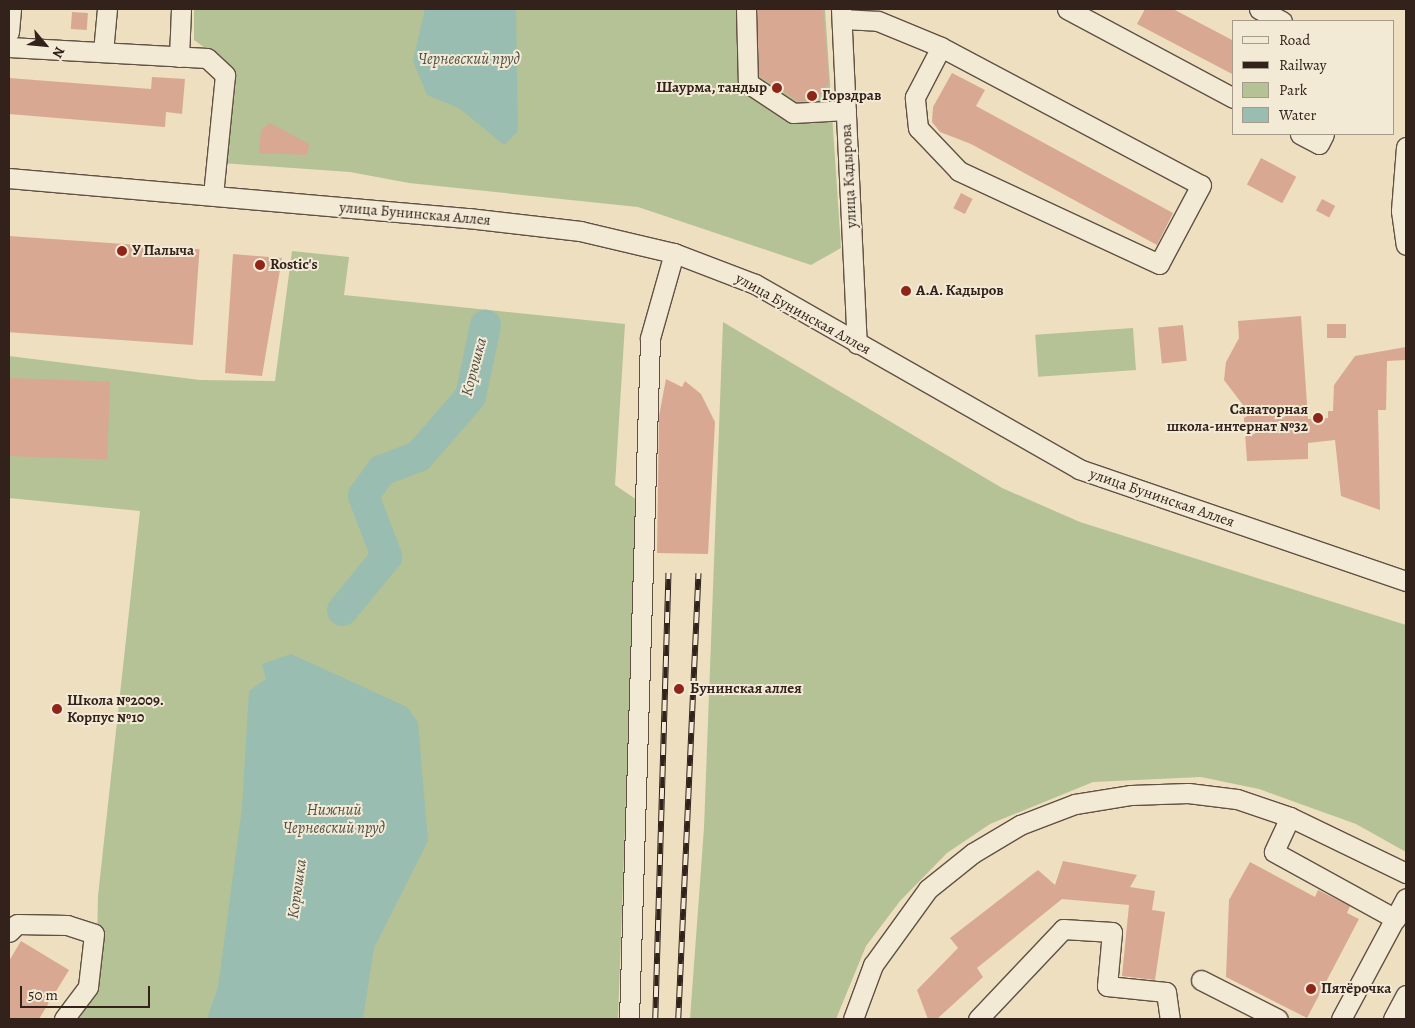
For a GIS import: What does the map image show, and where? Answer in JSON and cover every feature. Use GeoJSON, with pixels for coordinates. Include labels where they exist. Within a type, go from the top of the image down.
{"type":"FeatureCollection","features":[{"type":"Feature","properties":{"kind":"street"},"geometry":{"type":"LineString","coordinates":[[9,32],[11,9]]}},
{"type":"Feature","properties":{"kind":"street"},"geometry":{"type":"LineString","coordinates":[[103,52],[107,9]]}},
{"type":"Feature","properties":{"kind":"street"},"geometry":{"type":"LineString","coordinates":[[179,57],[181,9]]}},
{"type":"Feature","properties":{"kind":"street"},"geometry":{"type":"LineString","coordinates":[[746,9],[748,82],[793,113],[846,110]]}},
{"type":"Feature","properties":{"kind":"street"},"geometry":{"type":"LineString","coordinates":[[1068,9],[1232,97]]}},
{"type":"Feature","properties":{"kind":"street"},"geometry":{"type":"LineString","coordinates":[[1259,9],[1280,20]]}},
{"type":"Feature","properties":{"kind":"street"},"geometry":{"type":"LineString","coordinates":[[841,14],[878,21],[941,47],[1201,185],[1159,264],[959,171],[918,128],[915,97],[941,47]]}},
{"type":"Feature","properties":{"kind":"street","name":"улица Кадырова"},"geometry":{"type":"LineString","coordinates":[[841,14],[857,344]]}},
{"type":"Feature","properties":{"kind":"street"},"geometry":{"type":"LineString","coordinates":[[9,47],[207,58],[225,75],[213,195]]}},
{"type":"Feature","properties":{"kind":"street"},"geometry":{"type":"LineString","coordinates":[[1302,135],[1319,144],[1324,135]]}},
{"type":"Feature","properties":{"kind":"street"},"geometry":{"type":"LineString","coordinates":[[1406,147],[1401,211],[1406,246]]}},
{"type":"Feature","properties":{"kind":"street","name":"улица Бунинская Аллея"},"geometry":{"type":"LineString","coordinates":[[9,178],[468,218],[580,231],[674,253],[755,284],[857,344],[1079,469],[1406,581]]}},
{"type":"Feature","properties":{"kind":"street"},"geometry":{"type":"LineString","coordinates":[[629,1019],[650,338],[674,253]]}},
{"type":"Feature","properties":{"kind":"street"},"geometry":{"type":"LineString","coordinates":[[853,1019],[873,965],[928,889],[973,853],[1020,824],[1075,804],[1131,795],[1188,793],[1237,799],[1290,817],[1406,873]]}},
{"type":"Feature","properties":{"kind":"street"},"geometry":{"type":"LineString","coordinates":[[1290,817],[1274,852],[1396,919]]}},
{"type":"Feature","properties":{"kind":"street"},"geometry":{"type":"LineString","coordinates":[[1341,1019],[1406,898]]}},
{"type":"Feature","properties":{"kind":"street"},"geometry":{"type":"LineString","coordinates":[[9,932],[18,924],[67,925],[94,934],[88,987],[64,1019]]}},
{"type":"Feature","properties":{"kind":"street"},"geometry":{"type":"LineString","coordinates":[[978,1019],[1063,929],[1112,932],[1107,986],[1166,992],[1170,1019]]}},
{"type":"Feature","properties":{"kind":"street"},"geometry":{"type":"LineString","coordinates":[[1201,980],[1278,1019]]}},
{"type":"Feature","properties":{"kind":"street"},"geometry":{"type":"LineString","coordinates":[[1393,1019],[1406,995]]}},
{"type":"Feature","properties":{"kind":"green space"},"geometry":{"type":"Polygon","coordinates":[[[194,9],[825,9],[841,248],[811,265],[638,207],[409,183],[350,172],[221,163],[230,66],[194,40],[194,9]]]}},
{"type":"Feature","properties":{"kind":"green space"},"geometry":{"type":"Polygon","coordinates":[[[292,251],[349,257],[344,295],[625,324],[615,485],[637,500],[618,1019],[79,1019],[96,991],[98,896],[140,511],[9,498],[9,356],[200,380],[275,381],[292,251]]]}},
{"type":"Feature","properties":{"kind":"green space"},"geometry":{"type":"Polygon","coordinates":[[[723,322],[1002,488],[1080,522],[1406,625],[1406,852],[1356,824],[1259,789],[1201,777],[1093,782],[990,824],[947,853],[900,901],[866,946],[836,1019],[690,1019],[704,828],[723,322]]]}},
{"type":"Feature","properties":{"kind":"green space"},"geometry":{"type":"Polygon","coordinates":[[[1133,328],[1136,370],[1038,377],[1035,335],[1133,328]]]}},
{"type":"Feature","properties":{"kind":"water","name":"Черневский пруд"},"geometry":{"type":"Polygon","coordinates":[[[425,9],[516,9],[518,131],[504,145],[459,108],[427,95],[413,61],[425,9]]]}},
{"type":"Feature","properties":{"kind":"water","name":"Нижний Черневский пруд"},"geometry":{"type":"Polygon","coordinates":[[[291,654],[407,707],[418,722],[428,841],[374,948],[363,1019],[207,1019],[218,987],[242,808],[249,691],[266,679],[262,664],[291,654]]]}},
{"type":"Feature","properties":{"kind":"building"},"geometry":{"type":"Polygon","coordinates":[[[757,9],[823,9],[829,82],[816,100],[798,101],[759,76],[757,9]]]}},
{"type":"Feature","properties":{"kind":"building"},"geometry":{"type":"Polygon","coordinates":[[[1145,9],[1173,9],[1232,40],[1232,74],[1137,24],[1145,9]]]}},
{"type":"Feature","properties":{"kind":"building"},"geometry":{"type":"Polygon","coordinates":[[[72,12],[88,13],[87,30],[71,29],[72,12]]]}},
{"type":"Feature","properties":{"kind":"building"},"geometry":{"type":"Polygon","coordinates":[[[952,73],[985,90],[976,106],[1173,213],[1157,245],[971,144],[940,132],[932,122],[933,107],[952,73]]]}},
{"type":"Feature","properties":{"kind":"building"},"geometry":{"type":"Polygon","coordinates":[[[152,77],[185,79],[182,114],[166,112],[165,127],[9,114],[9,78],[151,89],[152,77]]]}},
{"type":"Feature","properties":{"kind":"building"},"geometry":{"type":"Polygon","coordinates":[[[270,123],[309,144],[307,155],[259,153],[261,130],[270,123]]]}},
{"type":"Feature","properties":{"kind":"building"},"geometry":{"type":"Polygon","coordinates":[[[1261,158],[1296,177],[1282,203],[1247,184],[1261,158]]]}},
{"type":"Feature","properties":{"kind":"building"},"geometry":{"type":"Polygon","coordinates":[[[961,193],[973,199],[965,214],[953,208],[961,193]]]}},
{"type":"Feature","properties":{"kind":"building"},"geometry":{"type":"Polygon","coordinates":[[[1322,199],[1335,206],[1329,218],[1316,210],[1322,199]]]}},
{"type":"Feature","properties":{"kind":"building"},"geometry":{"type":"Polygon","coordinates":[[[9,236],[200,249],[193,345],[9,332],[9,236]]]}},
{"type":"Feature","properties":{"kind":"building"},"geometry":{"type":"Polygon","coordinates":[[[233,254],[282,258],[262,376],[225,373],[233,254]]]}},
{"type":"Feature","properties":{"kind":"building","name":"Санаторная школа-интернат №32"},"geometry":{"type":"Polygon","coordinates":[[[1301,316],[1308,419],[1328,418],[1328,411],[1333,411],[1334,385],[1355,356],[1406,347],[1406,360],[1387,361],[1386,410],[1378,410],[1380,510],[1341,496],[1335,440],[1308,443],[1308,459],[1247,461],[1243,405],[1224,380],[1226,362],[1239,338],[1238,321],[1301,316]]]}},
{"type":"Feature","properties":{"kind":"building"},"geometry":{"type":"Polygon","coordinates":[[[1327,324],[1346,324],[1346,338],[1327,338],[1327,324]]]}},
{"type":"Feature","properties":{"kind":"building"},"geometry":{"type":"Polygon","coordinates":[[[1183,325],[1187,361],[1162,363],[1158,328],[1183,325]]]}},
{"type":"Feature","properties":{"kind":"building"},"geometry":{"type":"Polygon","coordinates":[[[9,378],[110,382],[107,459],[9,456],[9,378]]]}},
{"type":"Feature","properties":{"kind":"building"},"geometry":{"type":"Polygon","coordinates":[[[666,379],[682,387],[685,381],[701,394],[715,422],[708,554],[657,553],[659,416],[666,379]]]}},
{"type":"Feature","properties":{"kind":"building"},"geometry":{"type":"Polygon","coordinates":[[[1063,861],[1137,875],[1130,887],[1155,891],[1152,910],[1165,912],[1155,980],[1122,976],[1129,905],[1062,899],[977,968],[983,977],[937,1019],[928,1019],[917,990],[958,948],[950,938],[1038,870],[1055,885],[1063,861]]]}},
{"type":"Feature","properties":{"kind":"building"},"geometry":{"type":"Polygon","coordinates":[[[1250,862],[1315,897],[1318,890],[1350,906],[1347,913],[1359,919],[1307,1018],[1226,977],[1229,900],[1250,862]]]}},
{"type":"Feature","properties":{"kind":"building"},"geometry":{"type":"Polygon","coordinates":[[[21,941],[69,970],[39,1019],[9,1019],[9,961],[21,941]]]}},
{"type":"Feature","properties":{"kind":"waterway","name":"Корюшка"},"geometry":{"type":"LineString","coordinates":[[342,610],[386,556],[363,495],[381,470],[418,456],[470,396],[485,325]]}},
{"type":"Feature","properties":{"kind":"railway"},"geometry":{"type":"LineString","coordinates":[[655,1019],[668,573]]}},
{"type":"Feature","properties":{"kind":"railway"},"geometry":{"type":"LineString","coordinates":[[678,1019],[698,573]]}},
{"type":"Feature","properties":{"kind":"place","name":"Шаурма, тандыр"},"geometry":{"type":"Point","coordinates":[777,88]}},
{"type":"Feature","properties":{"kind":"place","name":"Горздрав"},"geometry":{"type":"Point","coordinates":[812,96]}},
{"type":"Feature","properties":{"kind":"place","name":"У Палыча"},"geometry":{"type":"Point","coordinates":[122,251]}},
{"type":"Feature","properties":{"kind":"place","name":"Rostic's"},"geometry":{"type":"Point","coordinates":[260,265]}},
{"type":"Feature","properties":{"kind":"place","name":"А.А. Кадыров"},"geometry":{"type":"Point","coordinates":[906,291]}},
{"type":"Feature","properties":{"kind":"place","name":"Санаторная школа-интернат №32"},"geometry":{"type":"Point","coordinates":[1318,418]}},
{"type":"Feature","properties":{"kind":"place","name":"Бунинская аллея"},"geometry":{"type":"Point","coordinates":[679,689]}},
{"type":"Feature","properties":{"kind":"place","name":"Школа №2009. Корпус №10"},"geometry":{"type":"Point","coordinates":[57,709]}},
{"type":"Feature","properties":{"kind":"place","name":"Пятёрочка"},"geometry":{"type":"Point","coordinates":[1311,989]}}]}
